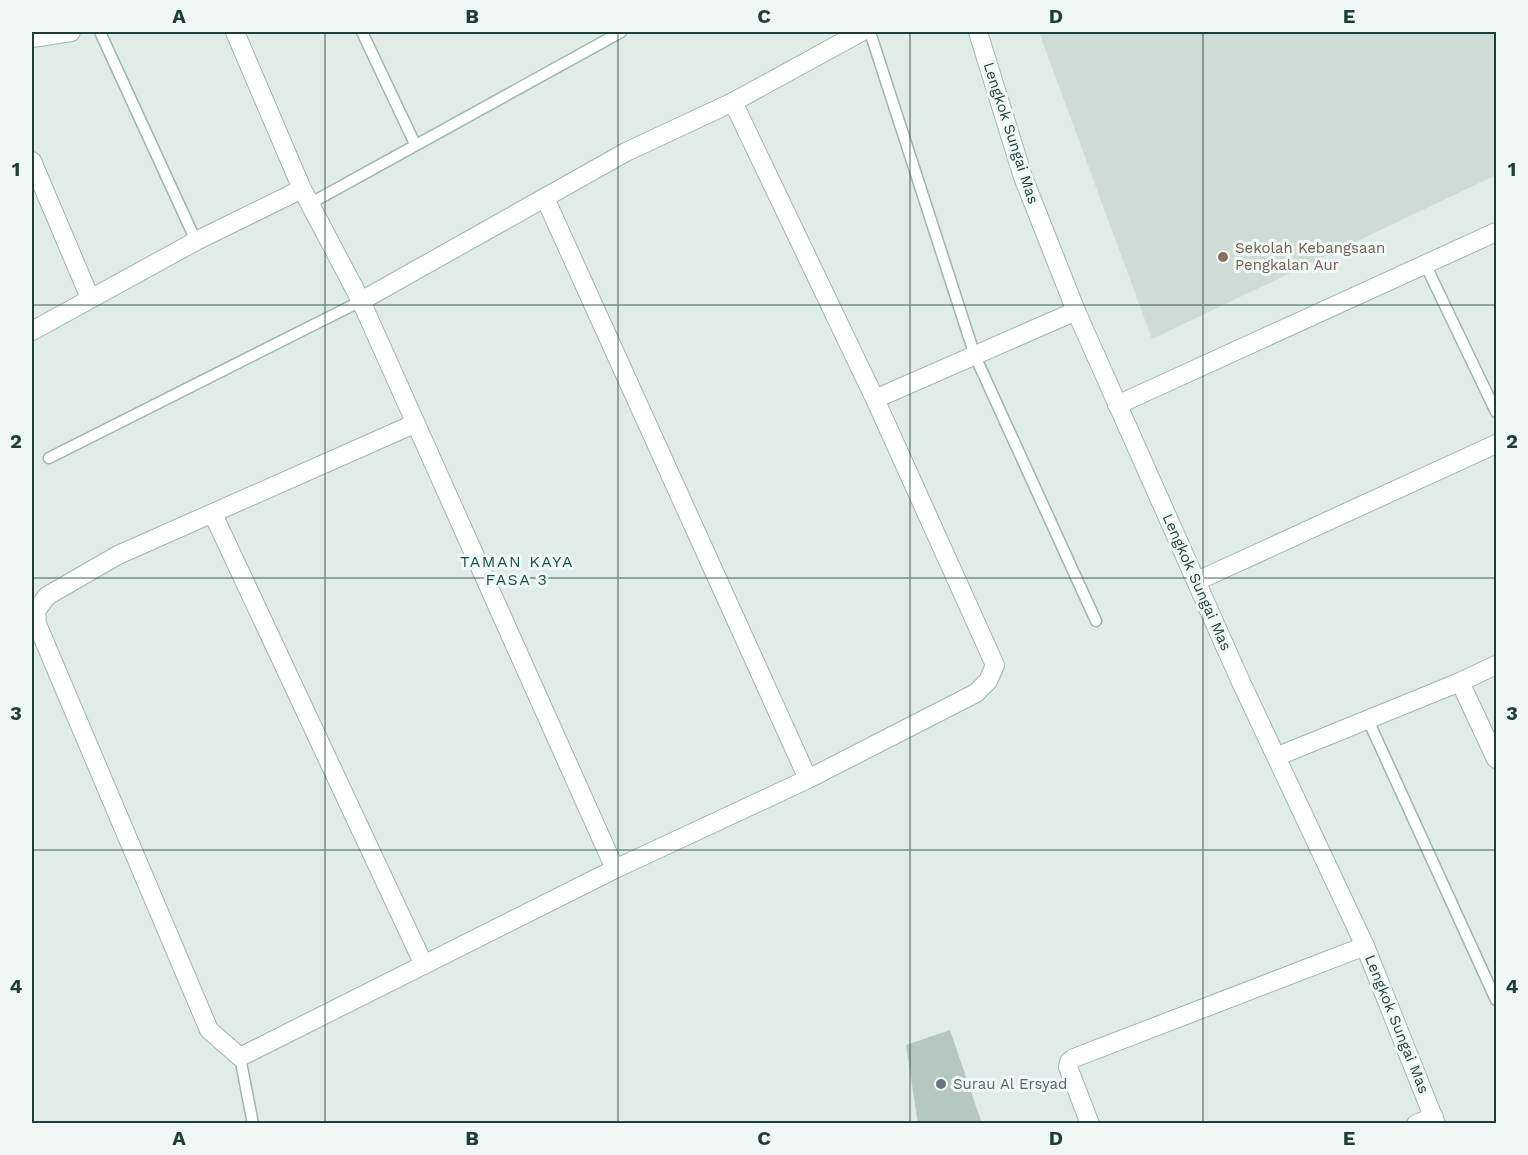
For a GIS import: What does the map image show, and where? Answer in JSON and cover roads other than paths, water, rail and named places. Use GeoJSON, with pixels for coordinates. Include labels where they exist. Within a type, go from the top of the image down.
{"type":"FeatureCollection","features":[{"type":"Feature","properties":{"kind":"street"},"geometry":{"type":"LineString","coordinates":[[32,38],[70,32]]}},
{"type":"Feature","properties":{"kind":"street"},"geometry":{"type":"LineString","coordinates":[[235,32],[307,196],[361,301],[414,424],[615,869]]}},
{"type":"Feature","properties":{"kind":"street"},"geometry":{"type":"LineString","coordinates":[[361,301],[626,152],[733,102],[861,32]]}},
{"type":"Feature","properties":{"kind":"street","name":"Lengkok Sungai Mas"},"geometry":{"type":"LineString","coordinates":[[978,32],[1023,177],[1076,311],[1240,680],[1278,756],[1365,946],[1435,1120]]}},
{"type":"Feature","properties":{"kind":"street"},"geometry":{"type":"LineString","coordinates":[[414,424],[118,555],[47,596],[36,611],[37,624],[209,1030],[240,1057],[615,869],[808,779],[976,693],[988,681],[996,665],[875,399],[733,102]]}},
{"type":"Feature","properties":{"kind":"street"},"geometry":{"type":"LineString","coordinates":[[32,161],[90,298]]}},
{"type":"Feature","properties":{"kind":"street"},"geometry":{"type":"LineString","coordinates":[[32,331],[196,241],[307,196]]}},
{"type":"Feature","properties":{"kind":"street"},"geometry":{"type":"LineString","coordinates":[[546,198],[808,779]]}},
{"type":"Feature","properties":{"kind":"street"},"geometry":{"type":"LineString","coordinates":[[1117,405],[1497,232]]}},
{"type":"Feature","properties":{"kind":"street"},"geometry":{"type":"LineString","coordinates":[[875,399],[1076,311]]}},
{"type":"Feature","properties":{"kind":"street"},"geometry":{"type":"LineString","coordinates":[[1197,581],[1497,444]]}},
{"type":"Feature","properties":{"kind":"street"},"geometry":{"type":"LineString","coordinates":[[213,514],[424,965]]}},
{"type":"Feature","properties":{"kind":"street"},"geometry":{"type":"LineString","coordinates":[[1278,756],[1497,665]]}},
{"type":"Feature","properties":{"kind":"street"},"geometry":{"type":"LineString","coordinates":[[1460,682],[1497,759]]}},
{"type":"Feature","properties":{"kind":"street"},"geometry":{"type":"LineString","coordinates":[[1090,1124],[1068,1067],[1069,1062],[1074,1058],[1365,946]]}},
{"type":"Feature","properties":{"kind":"street"},"geometry":{"type":"LineString","coordinates":[[1416,1124],[1435,1120]]}},
{"type":"Feature","properties":{"kind":"lane"},"geometry":{"type":"LineString","coordinates":[[100,32],[196,241]]}},
{"type":"Feature","properties":{"kind":"lane"},"geometry":{"type":"LineString","coordinates":[[362,32],[415,144]]}},
{"type":"Feature","properties":{"kind":"lane"},"geometry":{"type":"LineString","coordinates":[[307,196],[415,144],[621,32]]}},
{"type":"Feature","properties":{"kind":"lane"},"geometry":{"type":"LineString","coordinates":[[870,32],[975,356],[1096,621]]}},
{"type":"Feature","properties":{"kind":"lane"},"geometry":{"type":"LineString","coordinates":[[1426,266],[1497,412]]}},
{"type":"Feature","properties":{"kind":"lane"},"geometry":{"type":"LineString","coordinates":[[49,458],[361,301]]}},
{"type":"Feature","properties":{"kind":"lane"},"geometry":{"type":"LineString","coordinates":[[1368,720],[1497,1000]]}},
{"type":"Feature","properties":{"kind":"lane"},"geometry":{"type":"LineString","coordinates":[[240,1057],[254,1124]]}},
{"type":"Feature","properties":{"kind":"place","name":"Sekolah Kebangsaan Pengkalan Aur"},"geometry":{"type":"Point","coordinates":[1223,257]}},
{"type":"Feature","properties":{"kind":"place","name":"Surau Al Ersyad"},"geometry":{"type":"Point","coordinates":[941,1084]}},
{"type":"Feature","properties":{"kind":"district","name":"TAMAN KAYA FASA 3"},"geometry":{"type":"Point","coordinates":[517,570]}}]}
